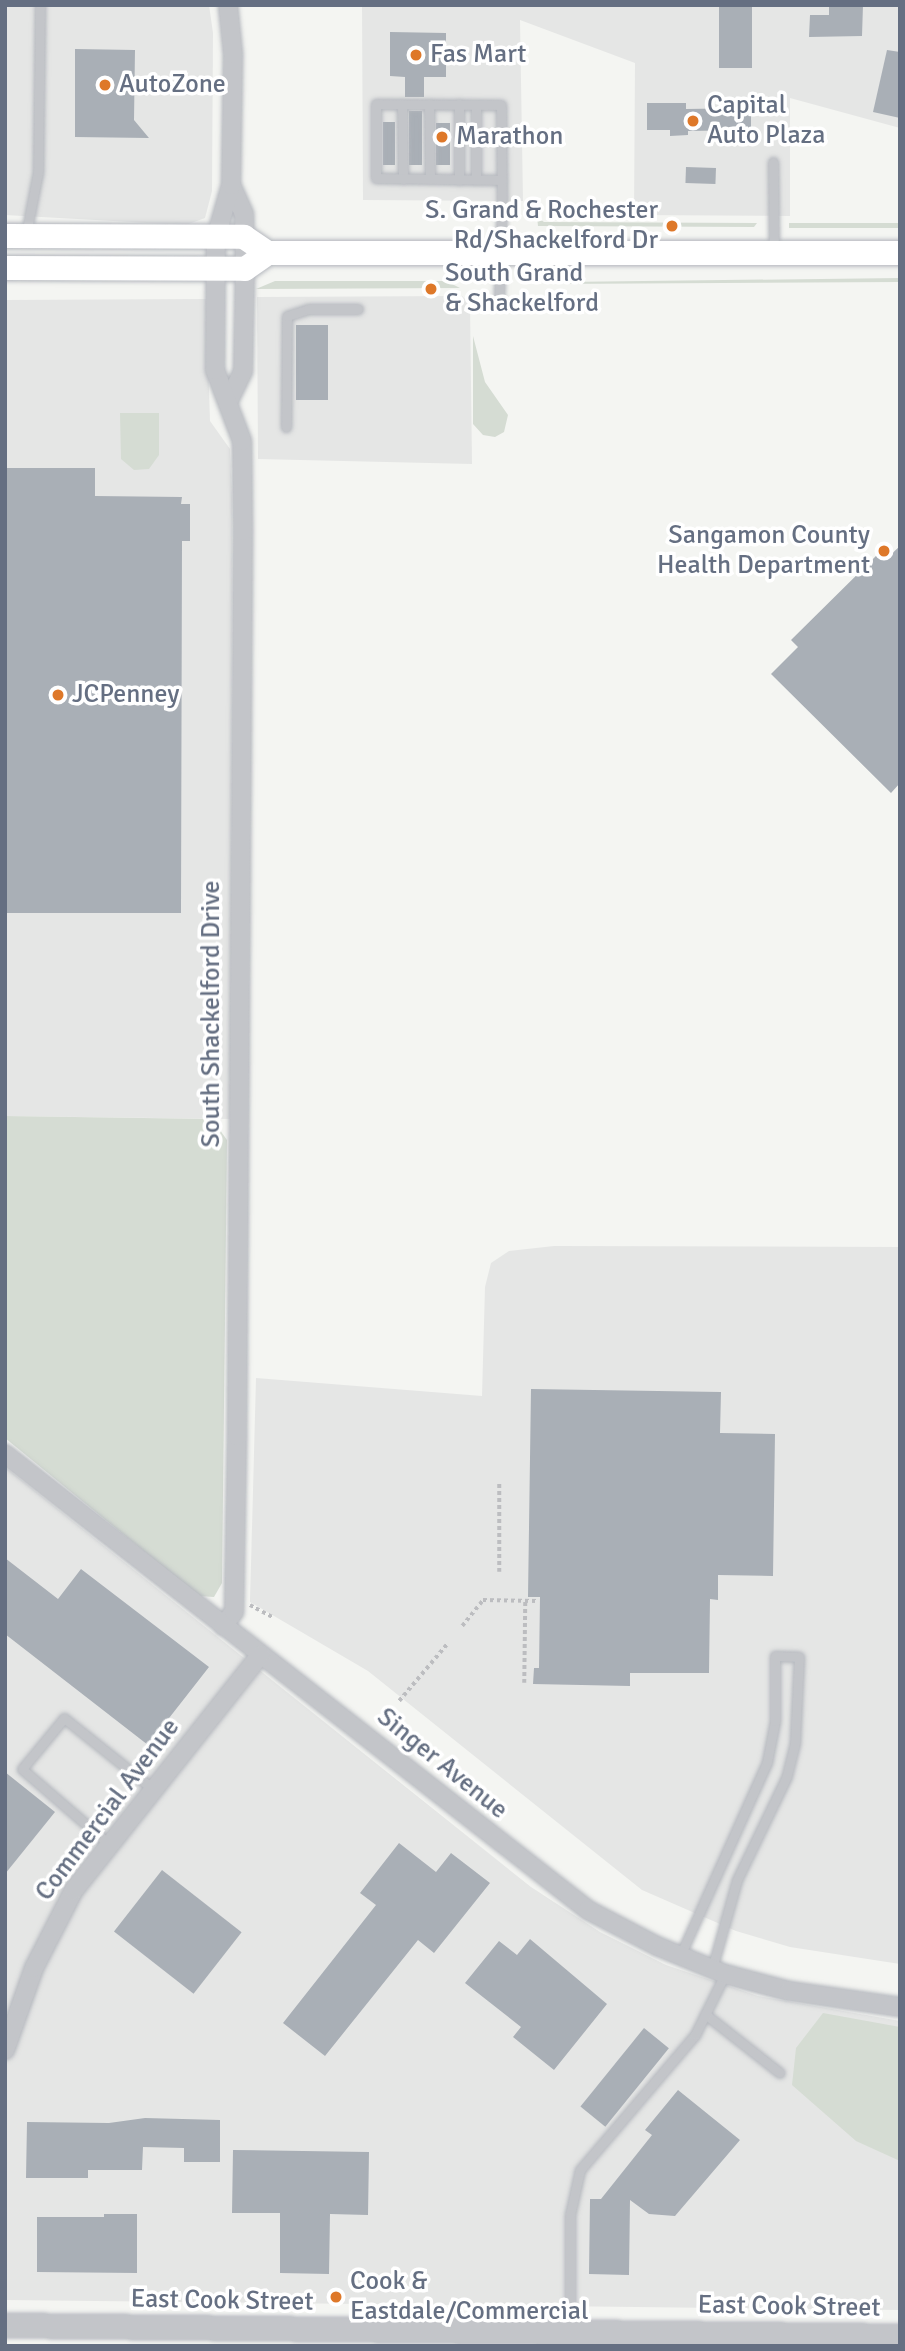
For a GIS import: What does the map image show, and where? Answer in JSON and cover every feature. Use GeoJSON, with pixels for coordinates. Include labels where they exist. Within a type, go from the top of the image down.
{"type":"FeatureCollection","features":[{"type":"Feature","properties":{"kind":"main road"},"geometry":{"type":"LineString","coordinates":[[15,236],[244,237],[268,253],[900,253]]}},
{"type":"Feature","properties":{"kind":"main road"},"geometry":{"type":"LineString","coordinates":[[5,268],[244,269],[268,253]]}},
{"type":"Feature","properties":{"kind":"street","name":"South Shackelford Drive"},"geometry":{"type":"LineString","coordinates":[[223,1626],[234,1612],[237,1449],[243,531],[242,441],[229,400],[215,370],[216,237],[231,185],[233,54],[228,5]]}},
{"type":"Feature","properties":{"kind":"street","name":"South Shackelford Drive"},"geometry":{"type":"LineString","coordinates":[[229,400],[243,371],[244,269],[244,214],[231,185]]}},
{"type":"Feature","properties":{"kind":"street","name":"Singer Avenue"},"geometry":{"type":"LineString","coordinates":[[5,1454],[547,1882],[598,1915],[680,1956],[719,1971],[789,1990],[900,2007]]}},
{"type":"Feature","properties":{"kind":"street","name":"Commercial Avenue"},"geometry":{"type":"LineString","coordinates":[[5,2050],[16,2009],[74,1890],[260,1655]]}},
{"type":"Feature","properties":{"kind":"street","name":"East Cook Street"},"geometry":{"type":"LineString","coordinates":[[5,2325],[900,2336]]}},
{"type":"Feature","properties":{"kind":"lane"},"geometry":{"type":"LineString","coordinates":[[15,236],[38,172],[40,5]]}},
{"type":"Feature","properties":{"kind":"lane"},"geometry":{"type":"LineString","coordinates":[[499,298],[502,180],[501,105],[376,104],[376,178],[502,180]]}},
{"type":"Feature","properties":{"kind":"lane"},"geometry":{"type":"LineString","coordinates":[[402,104],[403,178]]}},
{"type":"Feature","properties":{"kind":"lane"},"geometry":{"type":"LineString","coordinates":[[429,104],[430,179]]}},
{"type":"Feature","properties":{"kind":"lane"},"geometry":{"type":"LineString","coordinates":[[459,104],[459,180]]}},
{"type":"Feature","properties":{"kind":"lane"},"geometry":{"type":"LineString","coordinates":[[475,180],[476,105]]}},
{"type":"Feature","properties":{"kind":"lane"},"geometry":{"type":"LineString","coordinates":[[772,162],[774,254]]}},
{"type":"Feature","properties":{"kind":"lane"},"geometry":{"type":"LineString","coordinates":[[286,427],[287,316],[308,309],[358,309]]}},
{"type":"Feature","properties":{"kind":"lane"},"geometry":{"type":"LineString","coordinates":[[570,2332],[570,2215],[580,2170],[695,2035],[705,2014],[719,1971],[737,1880],[757,1830],[787,1776],[795,1742],[799,1657],[775,1656],[775,1721],[767,1762],[733,1828],[680,1956]]}},
{"type":"Feature","properties":{"kind":"lane"},"geometry":{"type":"LineString","coordinates":[[110,1845],[22,1769],[64,1718],[153,1789]]}},
{"type":"Feature","properties":{"kind":"lane"},"geometry":{"type":"LineString","coordinates":[[705,2014],[780,2073]]}},
{"type":"Feature","properties":{"kind":"path"},"geometry":{"type":"LineString","coordinates":[[499,1483],[499,1572]]}},
{"type":"Feature","properties":{"kind":"path"},"geometry":{"type":"LineString","coordinates":[[499,1592],[499,1601]]}},
{"type":"Feature","properties":{"kind":"path"},"geometry":{"type":"LineString","coordinates":[[462,1626],[483,1600],[538,1601]]}},
{"type":"Feature","properties":{"kind":"path"},"geometry":{"type":"LineString","coordinates":[[524,1601],[524,1683]]}},
{"type":"Feature","properties":{"kind":"path"},"geometry":{"type":"LineString","coordinates":[[247,1604],[273,1617]]}},
{"type":"Feature","properties":{"kind":"path"},"geometry":{"type":"LineString","coordinates":[[399,1700],[448,1643]]}},
{"type":"Feature","properties":{"kind":"shaded area"},"geometry":{"type":"Polygon","coordinates":[[[5,5],[209,5],[213,33],[212,191],[205,218],[186,225],[5,215],[5,5]]]}},
{"type":"Feature","properties":{"kind":"shaded area"},"geometry":{"type":"Polygon","coordinates":[[[362,5],[900,5],[900,128],[790,98],[790,216],[634,215],[635,63],[520,20],[523,201],[363,200],[362,5]]]}},
{"type":"Feature","properties":{"kind":"shaded area"},"geometry":{"type":"Polygon","coordinates":[[[537,217],[544,222],[757,223],[754,227],[538,226],[537,217]]]}},
{"type":"Feature","properties":{"kind":"shaded area"},"geometry":{"type":"Polygon","coordinates":[[[789,223],[900,223],[900,228],[789,228],[789,223]]]}},
{"type":"Feature","properties":{"kind":"shaded area"},"geometry":{"type":"Polygon","coordinates":[[[900,278],[900,282],[553,284],[563,282],[900,278]]]}},
{"type":"Feature","properties":{"kind":"shaded area"},"geometry":{"type":"Polygon","coordinates":[[[275,281],[446,281],[460,288],[256,289],[275,281]]]}},
{"type":"Feature","properties":{"kind":"shaded area"},"geometry":{"type":"Polygon","coordinates":[[[462,296],[470,304],[472,464],[258,459],[257,297],[462,296]]]}},
{"type":"Feature","properties":{"kind":"shaded area"},"geometry":{"type":"Polygon","coordinates":[[[206,299],[210,421],[230,449],[232,498],[231,1119],[5,1116],[5,300],[206,299]]]}},
{"type":"Feature","properties":{"kind":"shaded area"},"geometry":{"type":"Polygon","coordinates":[[[473,336],[485,382],[508,415],[504,432],[495,437],[483,435],[473,424],[473,336]]]}},
{"type":"Feature","properties":{"kind":"shaded area"},"geometry":{"type":"Polygon","coordinates":[[[120,413],[159,413],[159,455],[149,469],[134,470],[121,459],[120,413]]]}},
{"type":"Feature","properties":{"kind":"shaded area"},"geometry":{"type":"Polygon","coordinates":[[[5,1116],[212,1119],[227,1140],[222,1583],[214,1597],[199,1596],[5,1438],[5,1116]]]}},
{"type":"Feature","properties":{"kind":"shaded area"},"geometry":{"type":"Polygon","coordinates":[[[554,1246],[900,1247],[900,1964],[790,1947],[736,1931],[642,1890],[368,1671],[250,1602],[256,1378],[482,1396],[485,1287],[491,1263],[509,1251],[554,1246]]]}},
{"type":"Feature","properties":{"kind":"shaded area"},"geometry":{"type":"Polygon","coordinates":[[[5,1467],[531,1887],[600,1932],[666,1965],[758,1996],[900,2021],[900,2310],[5,2300],[5,1467]]]}},
{"type":"Feature","properties":{"kind":"shaded area"},"geometry":{"type":"Polygon","coordinates":[[[823,2013],[900,2027],[900,2161],[856,2141],[792,2085],[796,2048],[823,2013]]]}},
{"type":"Feature","properties":{"kind":"building"},"geometry":{"type":"Polygon","coordinates":[[[719,5],[752,5],[752,68],[719,68],[719,5]]]}},
{"type":"Feature","properties":{"kind":"building"},"geometry":{"type":"Polygon","coordinates":[[[829,5],[863,5],[862,36],[809,37],[810,15],[829,15],[829,5]]]}},
{"type":"Feature","properties":{"kind":"building"},"geometry":{"type":"Polygon","coordinates":[[[390,32],[446,33],[446,77],[424,77],[424,97],[405,97],[405,77],[390,76],[390,32]]]}},
{"type":"Feature","properties":{"kind":"building","name":"AutoZone"},"geometry":{"type":"Polygon","coordinates":[[[75,49],[135,50],[134,120],[149,138],[75,137],[75,49]]]}},
{"type":"Feature","properties":{"kind":"building"},"geometry":{"type":"Polygon","coordinates":[[[887,50],[900,52],[900,118],[873,112],[887,50]]]}},
{"type":"Feature","properties":{"kind":"building"},"geometry":{"type":"Polygon","coordinates":[[[647,103],[686,103],[686,109],[751,108],[751,130],[688,131],[688,135],[670,136],[670,130],[647,130],[647,103]]]}},
{"type":"Feature","properties":{"kind":"building"},"geometry":{"type":"Polygon","coordinates":[[[409,111],[422,111],[422,165],[409,165],[409,111]]]}},
{"type":"Feature","properties":{"kind":"building"},"geometry":{"type":"Polygon","coordinates":[[[383,122],[395,122],[395,165],[383,165],[383,122]]]}},
{"type":"Feature","properties":{"kind":"building"},"geometry":{"type":"Polygon","coordinates":[[[436,123],[450,123],[450,165],[436,165],[436,123]]]}},
{"type":"Feature","properties":{"kind":"building"},"geometry":{"type":"Polygon","coordinates":[[[686,167],[716,168],[715,184],[685,183],[686,167]]]}},
{"type":"Feature","properties":{"kind":"building"},"geometry":{"type":"Polygon","coordinates":[[[296,325],[328,325],[328,400],[296,400],[296,325]]]}},
{"type":"Feature","properties":{"kind":"building"},"geometry":{"type":"Polygon","coordinates":[[[5,468],[95,468],[95,496],[182,497],[181,504],[190,504],[190,541],[182,541],[181,913],[5,913],[5,468]]]}},
{"type":"Feature","properties":{"kind":"building"},"geometry":{"type":"Polygon","coordinates":[[[900,546],[900,783],[891,793],[771,674],[798,647],[791,640],[879,553],[885,560],[900,546]]]}},
{"type":"Feature","properties":{"kind":"building"},"geometry":{"type":"Polygon","coordinates":[[[531,1389],[721,1392],[720,1433],[775,1434],[773,1576],[718,1575],[718,1600],[710,1599],[709,1673],[630,1673],[630,1686],[533,1684],[534,1668],[539,1668],[540,1597],[528,1597],[531,1389]]]}},
{"type":"Feature","properties":{"kind":"building"},"geometry":{"type":"Polygon","coordinates":[[[5,1558],[58,1599],[81,1569],[209,1667],[148,1745],[5,1634],[5,1558]]]}},
{"type":"Feature","properties":{"kind":"building"},"geometry":{"type":"Polygon","coordinates":[[[5,1772],[55,1812],[5,1874],[5,1772]]]}},
{"type":"Feature","properties":{"kind":"building"},"geometry":{"type":"Polygon","coordinates":[[[399,1843],[436,1872],[451,1853],[490,1883],[434,1953],[418,1940],[325,2056],[283,2023],[376,1905],[360,1893],[399,1843]]]}},
{"type":"Feature","properties":{"kind":"building"},"geometry":{"type":"Polygon","coordinates":[[[162,1870],[242,1932],[194,1994],[114,1931],[162,1870]]]}},
{"type":"Feature","properties":{"kind":"building"},"geometry":{"type":"Polygon","coordinates":[[[530,1939],[607,2004],[554,2070],[513,2037],[521,2027],[465,1983],[499,1941],[517,1955],[530,1939]]]}},
{"type":"Feature","properties":{"kind":"building"},"geometry":{"type":"Polygon","coordinates":[[[644,2028],[669,2048],[605,2127],[580,2106],[644,2028]]]}},
{"type":"Feature","properties":{"kind":"building"},"geometry":{"type":"Polygon","coordinates":[[[678,2090],[740,2140],[675,2216],[649,2214],[630,2200],[629,2275],[589,2274],[590,2199],[601,2199],[652,2135],[645,2130],[678,2090]]]}},
{"type":"Feature","properties":{"kind":"building"},"geometry":{"type":"Polygon","coordinates":[[[145,2118],[220,2120],[220,2162],[184,2162],[184,2148],[143,2147],[142,2170],[88,2170],[88,2178],[26,2178],[27,2122],[109,2123],[145,2118]]]}},
{"type":"Feature","properties":{"kind":"building"},"geometry":{"type":"Polygon","coordinates":[[[233,2150],[369,2152],[368,2215],[330,2214],[329,2274],[280,2273],[280,2213],[232,2213],[233,2150]]]}},
{"type":"Feature","properties":{"kind":"building"},"geometry":{"type":"Polygon","coordinates":[[[104,2214],[137,2214],[137,2273],[37,2272],[37,2217],[104,2217],[104,2214]]]}},
{"type":"Feature","properties":{"kind":"place","name":"Fas Mart"},"geometry":{"type":"Point","coordinates":[416,55]}},
{"type":"Feature","properties":{"kind":"place","name":"AutoZone"},"geometry":{"type":"Point","coordinates":[105,85]}},
{"type":"Feature","properties":{"kind":"place","name":"Capital Auto Plaza"},"geometry":{"type":"Point","coordinates":[693,121]}},
{"type":"Feature","properties":{"kind":"place","name":"Marathon"},"geometry":{"type":"Point","coordinates":[442,137]}},
{"type":"Feature","properties":{"kind":"place","name":"S. Grand & Rochester Rd/Shackelford Dr"},"geometry":{"type":"Point","coordinates":[672,226]}},
{"type":"Feature","properties":{"kind":"place","name":"South Grand & Shackelford"},"geometry":{"type":"Point","coordinates":[431,289]}},
{"type":"Feature","properties":{"kind":"place","name":"Sangamon County Health Department"},"geometry":{"type":"Point","coordinates":[884,551]}},
{"type":"Feature","properties":{"kind":"place","name":"JCPenney"},"geometry":{"type":"Point","coordinates":[58,695]}},
{"type":"Feature","properties":{"kind":"place","name":"Cook & Eastdale/Commercial"},"geometry":{"type":"Point","coordinates":[336,2297]}}]}
